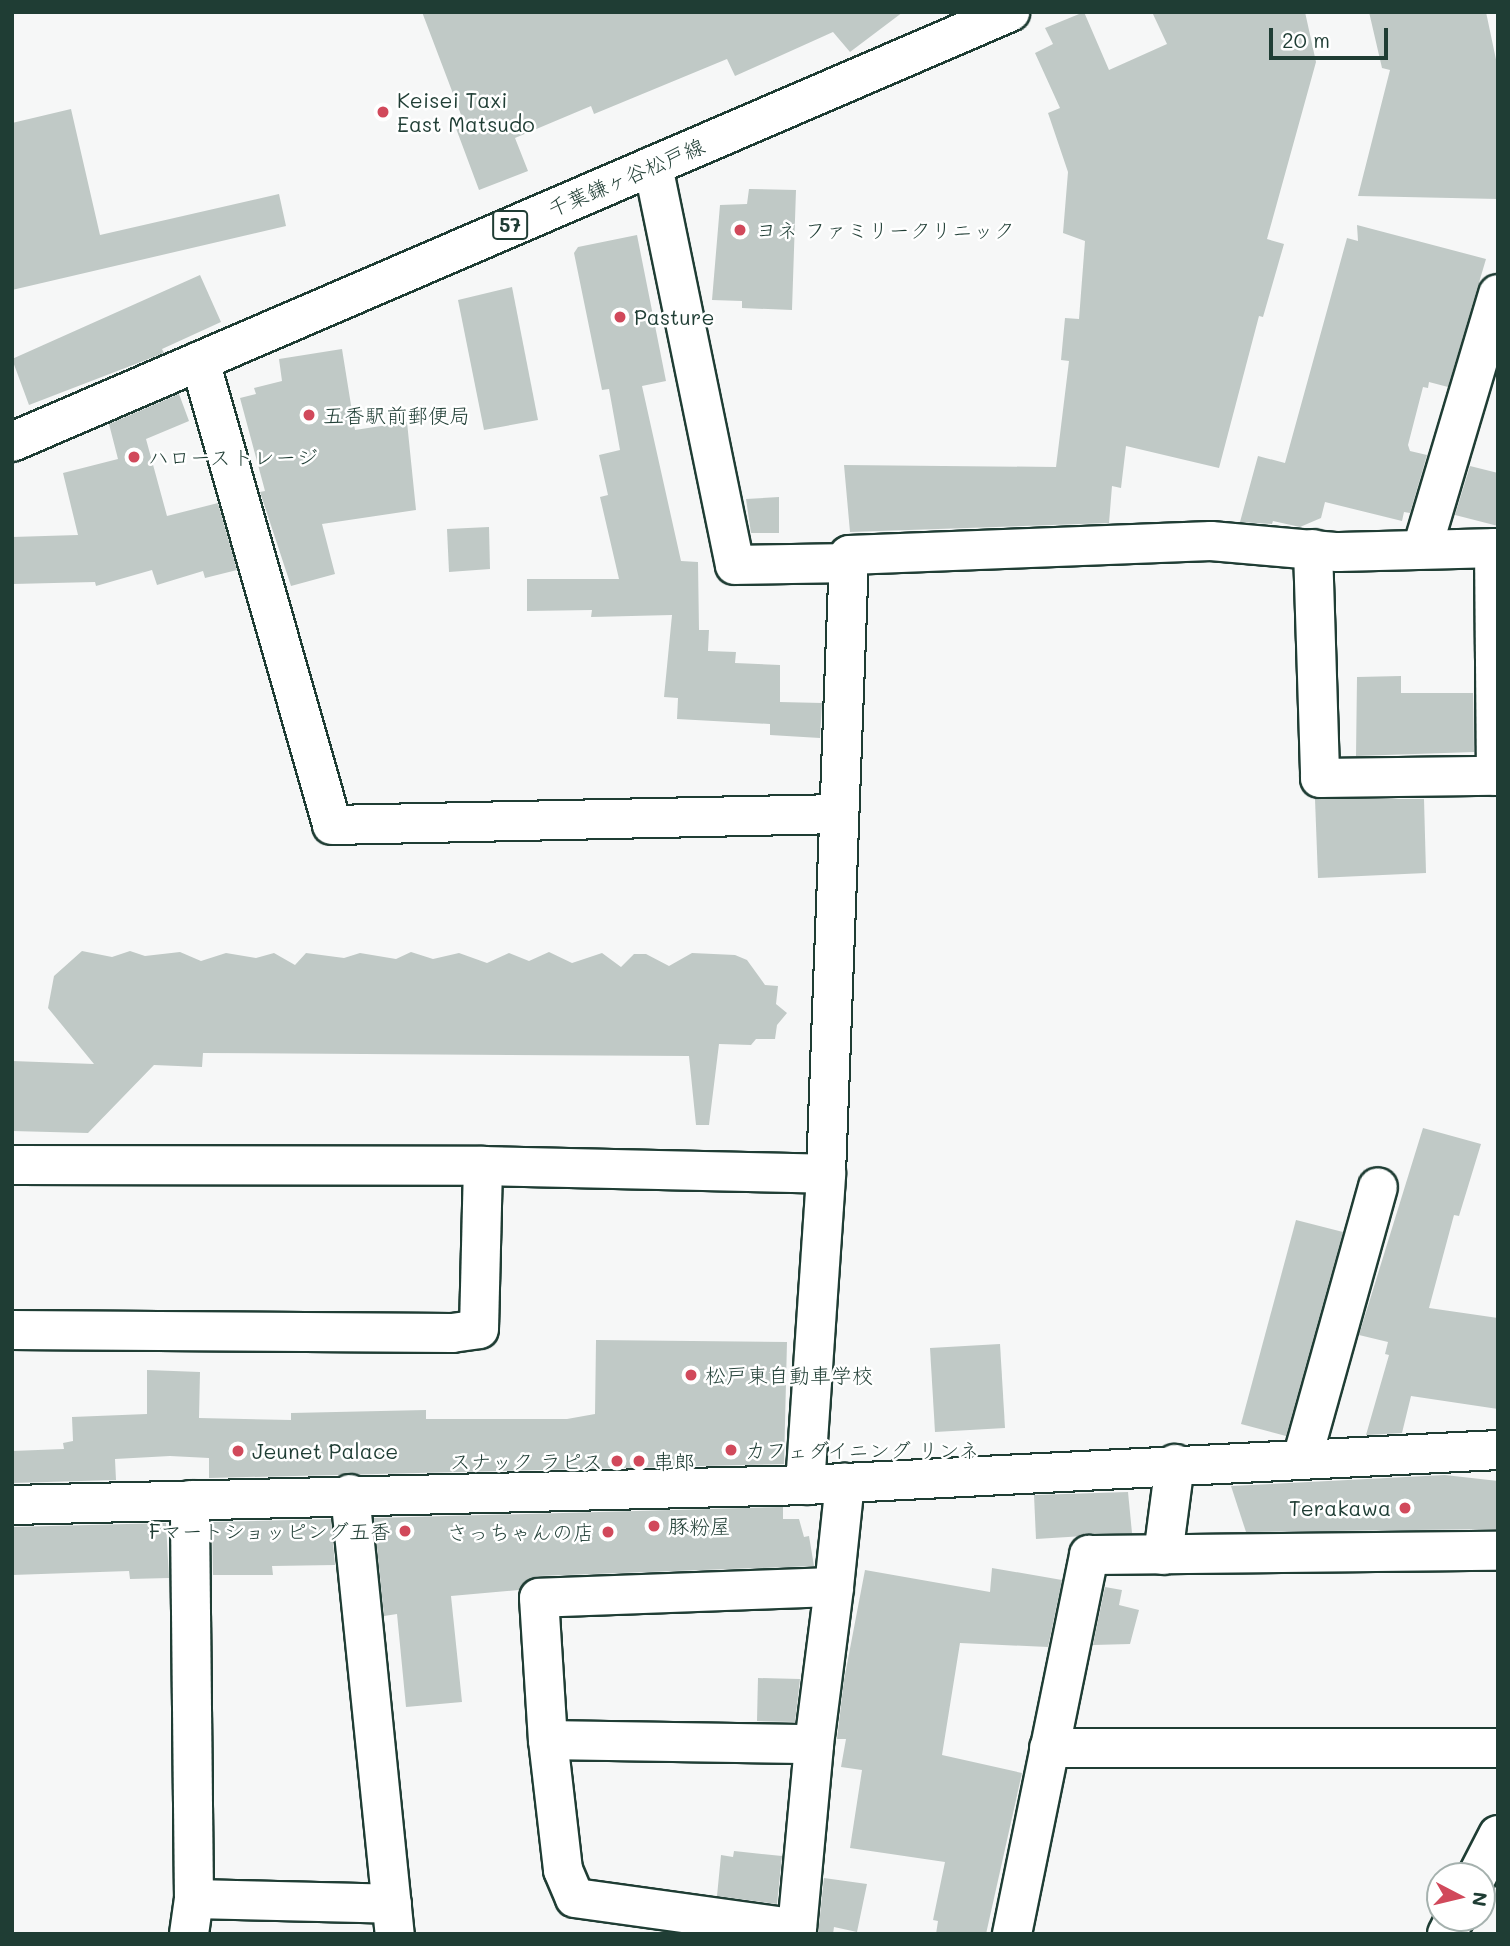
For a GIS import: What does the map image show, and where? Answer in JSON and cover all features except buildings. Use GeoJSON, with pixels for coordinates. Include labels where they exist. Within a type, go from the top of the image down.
{"type":"FeatureCollection","features":[{"type":"Feature","properties":{"kind":"street","name":"千葉鎌ヶ谷松戸線"},"geometry":{"type":"LineString","coordinates":[[12,442],[1010,12]]}},
{"type":"Feature","properties":{"kind":"street"},"geometry":{"type":"LineString","coordinates":[[653,166],[735,565],[1211,541],[1313,549],[1496,548],[1496,776],[1320,778],[1313,549]]}},
{"type":"Feature","properties":{"kind":"street"},"geometry":{"type":"LineString","coordinates":[[1422,549],[1498,294]]}},
{"type":"Feature","properties":{"kind":"street"},"geometry":{"type":"LineString","coordinates":[[200,361],[332,825],[839,814]]}},
{"type":"Feature","properties":{"kind":"street"},"geometry":{"type":"LineString","coordinates":[[805,1485],[826,1174],[848,559]]}},
{"type":"Feature","properties":{"kind":"street"},"geometry":{"type":"LineString","coordinates":[[12,1165],[484,1166],[826,1174]]}},
{"type":"Feature","properties":{"kind":"street"},"geometry":{"type":"LineString","coordinates":[[12,1330],[452,1333],[479,1329],[484,1166]]}},
{"type":"Feature","properties":{"kind":"street"},"geometry":{"type":"LineString","coordinates":[[1302,1459],[1378,1187]]}},
{"type":"Feature","properties":{"kind":"street"},"geometry":{"type":"LineString","coordinates":[[12,1505],[350,1494],[805,1485],[1175,1464],[1498,1450]]}},
{"type":"Feature","properties":{"kind":"street"},"geometry":{"type":"LineString","coordinates":[[1163,1555],[1175,1464]]}},
{"type":"Feature","properties":{"kind":"street"},"geometry":{"type":"LineString","coordinates":[[834,1587],[539,1598],[548,1740],[563,1870],[575,1898],[797,1929],[814,1744],[834,1587],[845,1483]]}},
{"type":"Feature","properties":{"kind":"street"},"geometry":{"type":"LineString","coordinates":[[190,1500],[192,1916],[394,1919],[350,1494]]}},
{"type":"Feature","properties":{"kind":"street"},"geometry":{"type":"LineString","coordinates":[[1012,1934],[1089,1555],[1498,1550]]}},
{"type":"Feature","properties":{"kind":"street"},"geometry":{"type":"LineString","coordinates":[[548,1740],[814,1744]]}},
{"type":"Feature","properties":{"kind":"street"},"geometry":{"type":"LineString","coordinates":[[1049,1748],[1498,1748]]}},
{"type":"Feature","properties":{"kind":"street"},"geometry":{"type":"LineString","coordinates":[[1484,1862],[1498,1835]]}},
{"type":"Feature","properties":{"kind":"place","name":"Keisei Taxi East Matsudo"},"geometry":{"type":"Point","coordinates":[383,112]}},
{"type":"Feature","properties":{"kind":"place","name":"ヨネ ファミリークリニック"},"geometry":{"type":"Point","coordinates":[740,230]}},
{"type":"Feature","properties":{"kind":"place","name":"Pasture"},"geometry":{"type":"Point","coordinates":[620,317]}},
{"type":"Feature","properties":{"kind":"place","name":"五香駅前郵便局"},"geometry":{"type":"Point","coordinates":[309,415]}},
{"type":"Feature","properties":{"kind":"place","name":"ハローストレージ"},"geometry":{"type":"Point","coordinates":[134,457]}},
{"type":"Feature","properties":{"kind":"place","name":"松戸東自動車学校"},"geometry":{"type":"Point","coordinates":[691,1375]}},
{"type":"Feature","properties":{"kind":"place","name":"カフェダイニング リンネ"},"geometry":{"type":"Point","coordinates":[731,1450]}},
{"type":"Feature","properties":{"kind":"place","name":"Jeunet Palace"},"geometry":{"type":"Point","coordinates":[238,1451]}},
{"type":"Feature","properties":{"kind":"place","name":"スナック ラピス"},"geometry":{"type":"Point","coordinates":[617,1461]}},
{"type":"Feature","properties":{"kind":"place","name":"串郎"},"geometry":{"type":"Point","coordinates":[639,1461]}},
{"type":"Feature","properties":{"kind":"place","name":"Terakawa"},"geometry":{"type":"Point","coordinates":[1405,1508]}},
{"type":"Feature","properties":{"kind":"place","name":"豚粉屋"},"geometry":{"type":"Point","coordinates":[654,1526]}},
{"type":"Feature","properties":{"kind":"place","name":"Fマートショッピング五香"},"geometry":{"type":"Point","coordinates":[405,1531]}},
{"type":"Feature","properties":{"kind":"place","name":"さっちゃんの店"},"geometry":{"type":"Point","coordinates":[608,1532]}}]}
